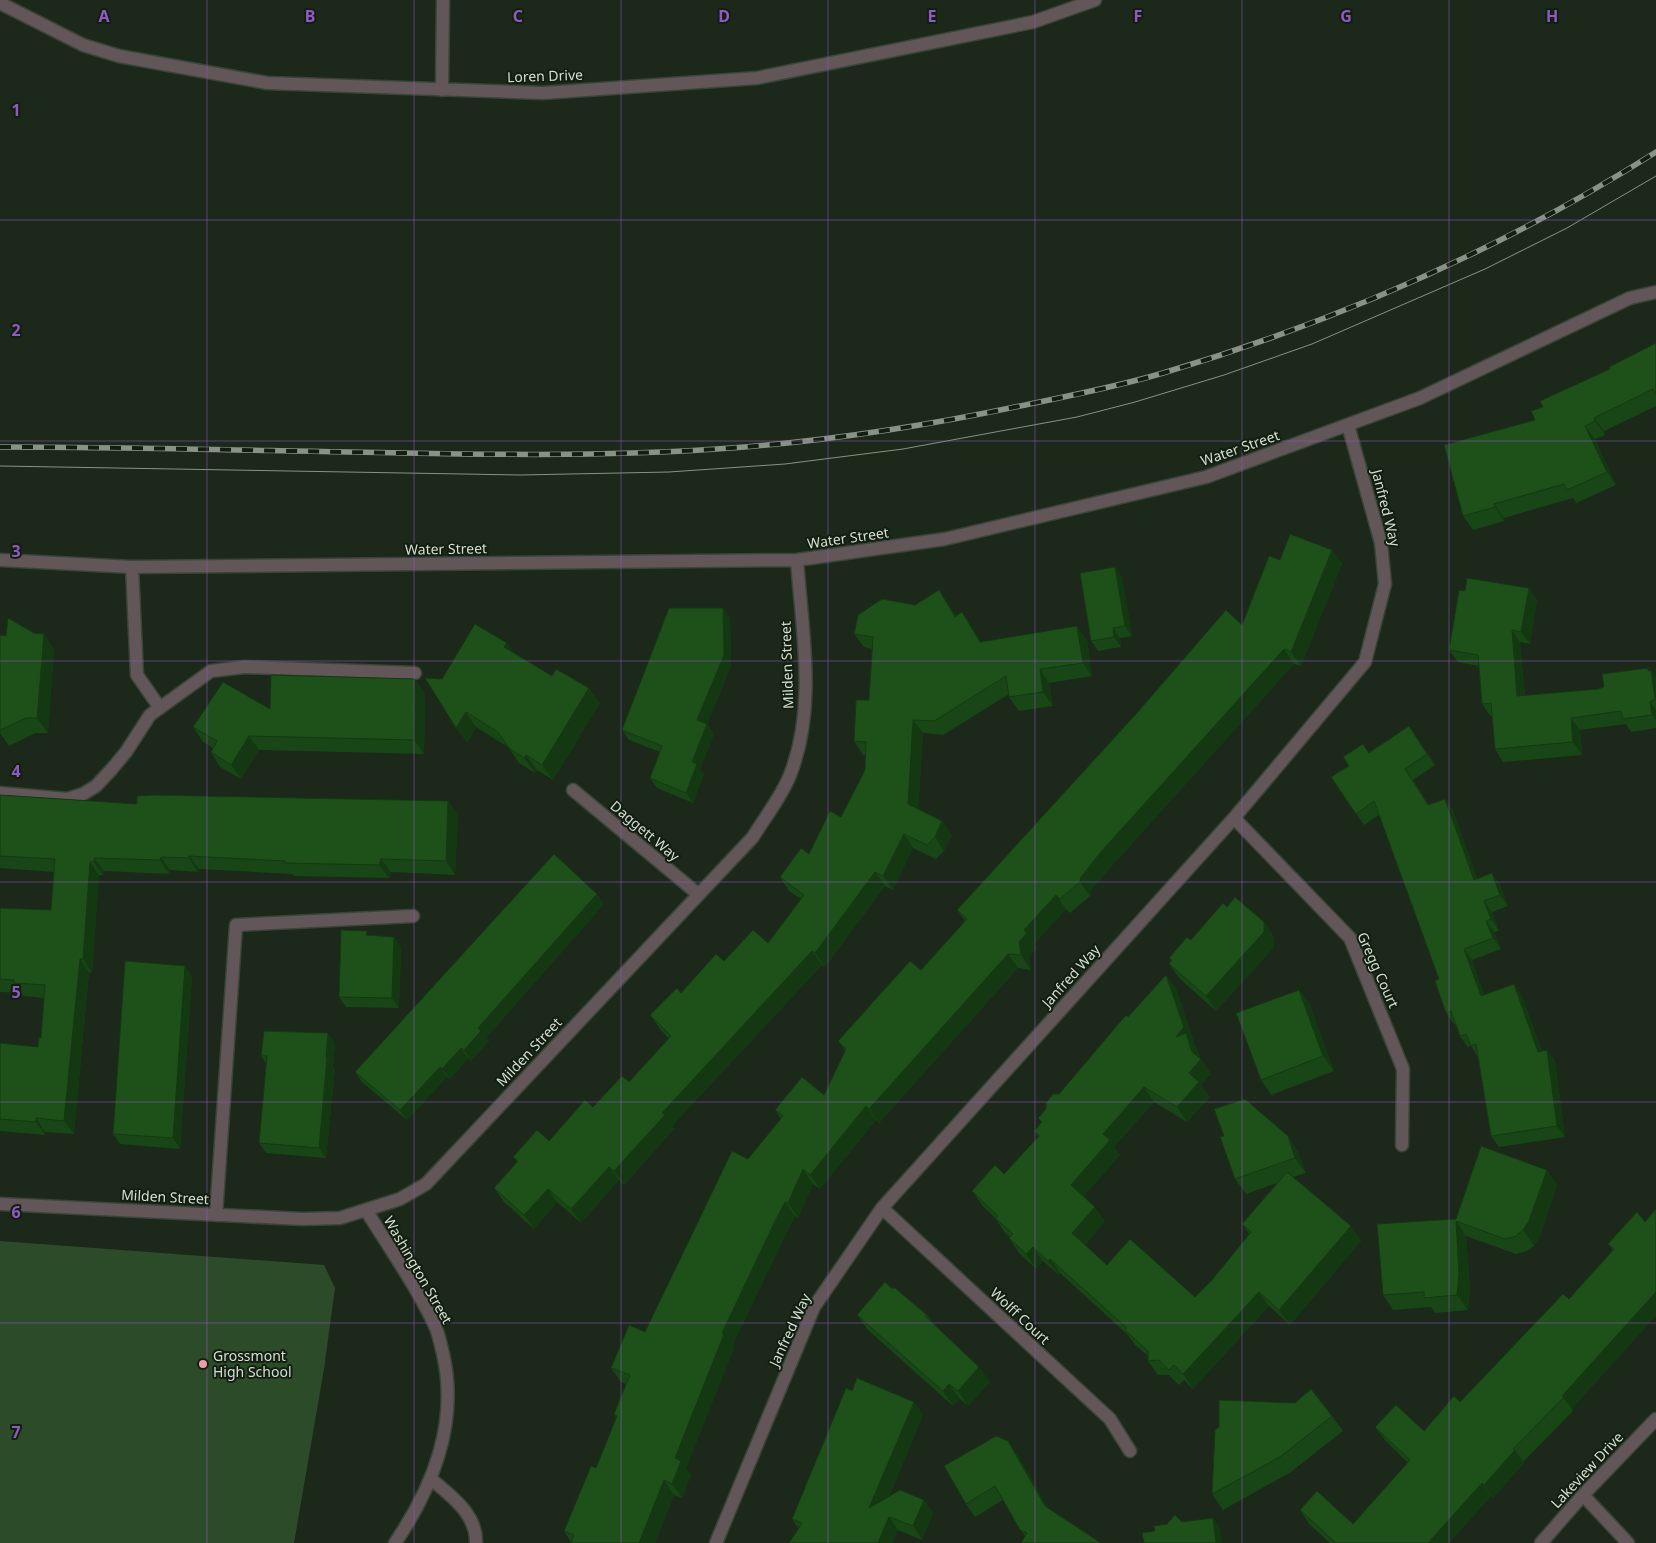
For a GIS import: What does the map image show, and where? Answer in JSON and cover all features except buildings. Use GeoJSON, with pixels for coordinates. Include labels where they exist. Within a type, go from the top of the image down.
{"type":"FeatureCollection","features":[{"type":"Feature","properties":{"kind":"street"},"geometry":{"type":"LineString","coordinates":[[442,90],[443,0]]}},
{"type":"Feature","properties":{"kind":"street","name":"Loren Drive"},"geometry":{"type":"LineString","coordinates":[[0,3],[83,45],[119,56],[267,84],[543,93],[757,78],[1033,22],[1095,0]]}},
{"type":"Feature","properties":{"kind":"street","name":"Water Street"},"geometry":{"type":"LineString","coordinates":[[0,560],[132,567],[796,560],[945,539],[1206,477],[1420,398],[1630,298],[1656,292]]}},
{"type":"Feature","properties":{"kind":"street","name":"Janfred Way"},"geometry":{"type":"LineString","coordinates":[[716,1543],[814,1307],[882,1208],[1234,818],[1365,662],[1385,584],[1382,543],[1348,425]]}},
{"type":"Feature","properties":{"kind":"street","name":"Milden Street"},"geometry":{"type":"LineString","coordinates":[[0,1204],[302,1219],[340,1218],[400,1199],[426,1184],[753,837],[790,776],[803,731],[806,691],[796,560]]}},
{"type":"Feature","properties":{"kind":"street"},"geometry":{"type":"LineString","coordinates":[[132,567],[137,675],[160,708]]}},
{"type":"Feature","properties":{"kind":"street"},"geometry":{"type":"LineString","coordinates":[[0,793],[67,798],[83,794],[96,786],[111,770],[150,716],[211,671],[244,667],[415,672]]}},
{"type":"Feature","properties":{"kind":"street","name":"Daggett Way"},"geometry":{"type":"LineString","coordinates":[[573,790],[698,894]]}},
{"type":"Feature","properties":{"kind":"street","name":"Gregg Court"},"geometry":{"type":"LineString","coordinates":[[1234,818],[1350,938],[1403,1069],[1402,1145]]}},
{"type":"Feature","properties":{"kind":"street"},"geometry":{"type":"LineString","coordinates":[[216,1215],[236,925],[413,916]]}},
{"type":"Feature","properties":{"kind":"street","name":"Wolff Court"},"geometry":{"type":"LineString","coordinates":[[882,1208],[1110,1419],[1130,1451]]}},
{"type":"Feature","properties":{"kind":"street","name":"Washington Street"},"geometry":{"type":"LineString","coordinates":[[366,1210],[417,1293],[439,1338],[446,1369],[448,1410],[442,1450],[432,1479],[410,1521],[394,1543]]}},
{"type":"Feature","properties":{"kind":"street","name":"Lakeview Drive"},"geometry":{"type":"LineString","coordinates":[[1541,1543],[1656,1419]]}},
{"type":"Feature","properties":{"kind":"street"},"geometry":{"type":"LineString","coordinates":[[432,1479],[462,1506],[476,1534],[476,1543]]}},
{"type":"Feature","properties":{"kind":"street"},"geometry":{"type":"LineString","coordinates":[[1583,1496],[1628,1543]]}},
{"type":"Feature","properties":{"kind":"green space","name":"Grossmont High School"},"geometry":{"type":"Polygon","coordinates":[[[0,1241],[324,1265],[335,1288],[324,1369],[294,1543],[0,1543],[0,1241]]]}},
{"type":"Feature","properties":{"kind":"tram line"},"geometry":{"type":"LineString","coordinates":[[0,466],[520,475],[669,472],[785,464],[903,449],[1077,417],[1135,402],[1224,375],[1312,344],[1485,269],[1567,228],[1656,176]]}},
{"type":"Feature","properties":{"kind":"railway"},"geometry":{"type":"LineString","coordinates":[[0,447],[608,454],[690,451],[767,445],[840,437],[948,420],[1074,395],[1145,378],[1227,353],[1291,330],[1354,306],[1479,251],[1539,220],[1656,152]]}},
{"type":"Feature","properties":{"kind":"place","name":"Grossmont High School"},"geometry":{"type":"Point","coordinates":[203,1364]}}]}
